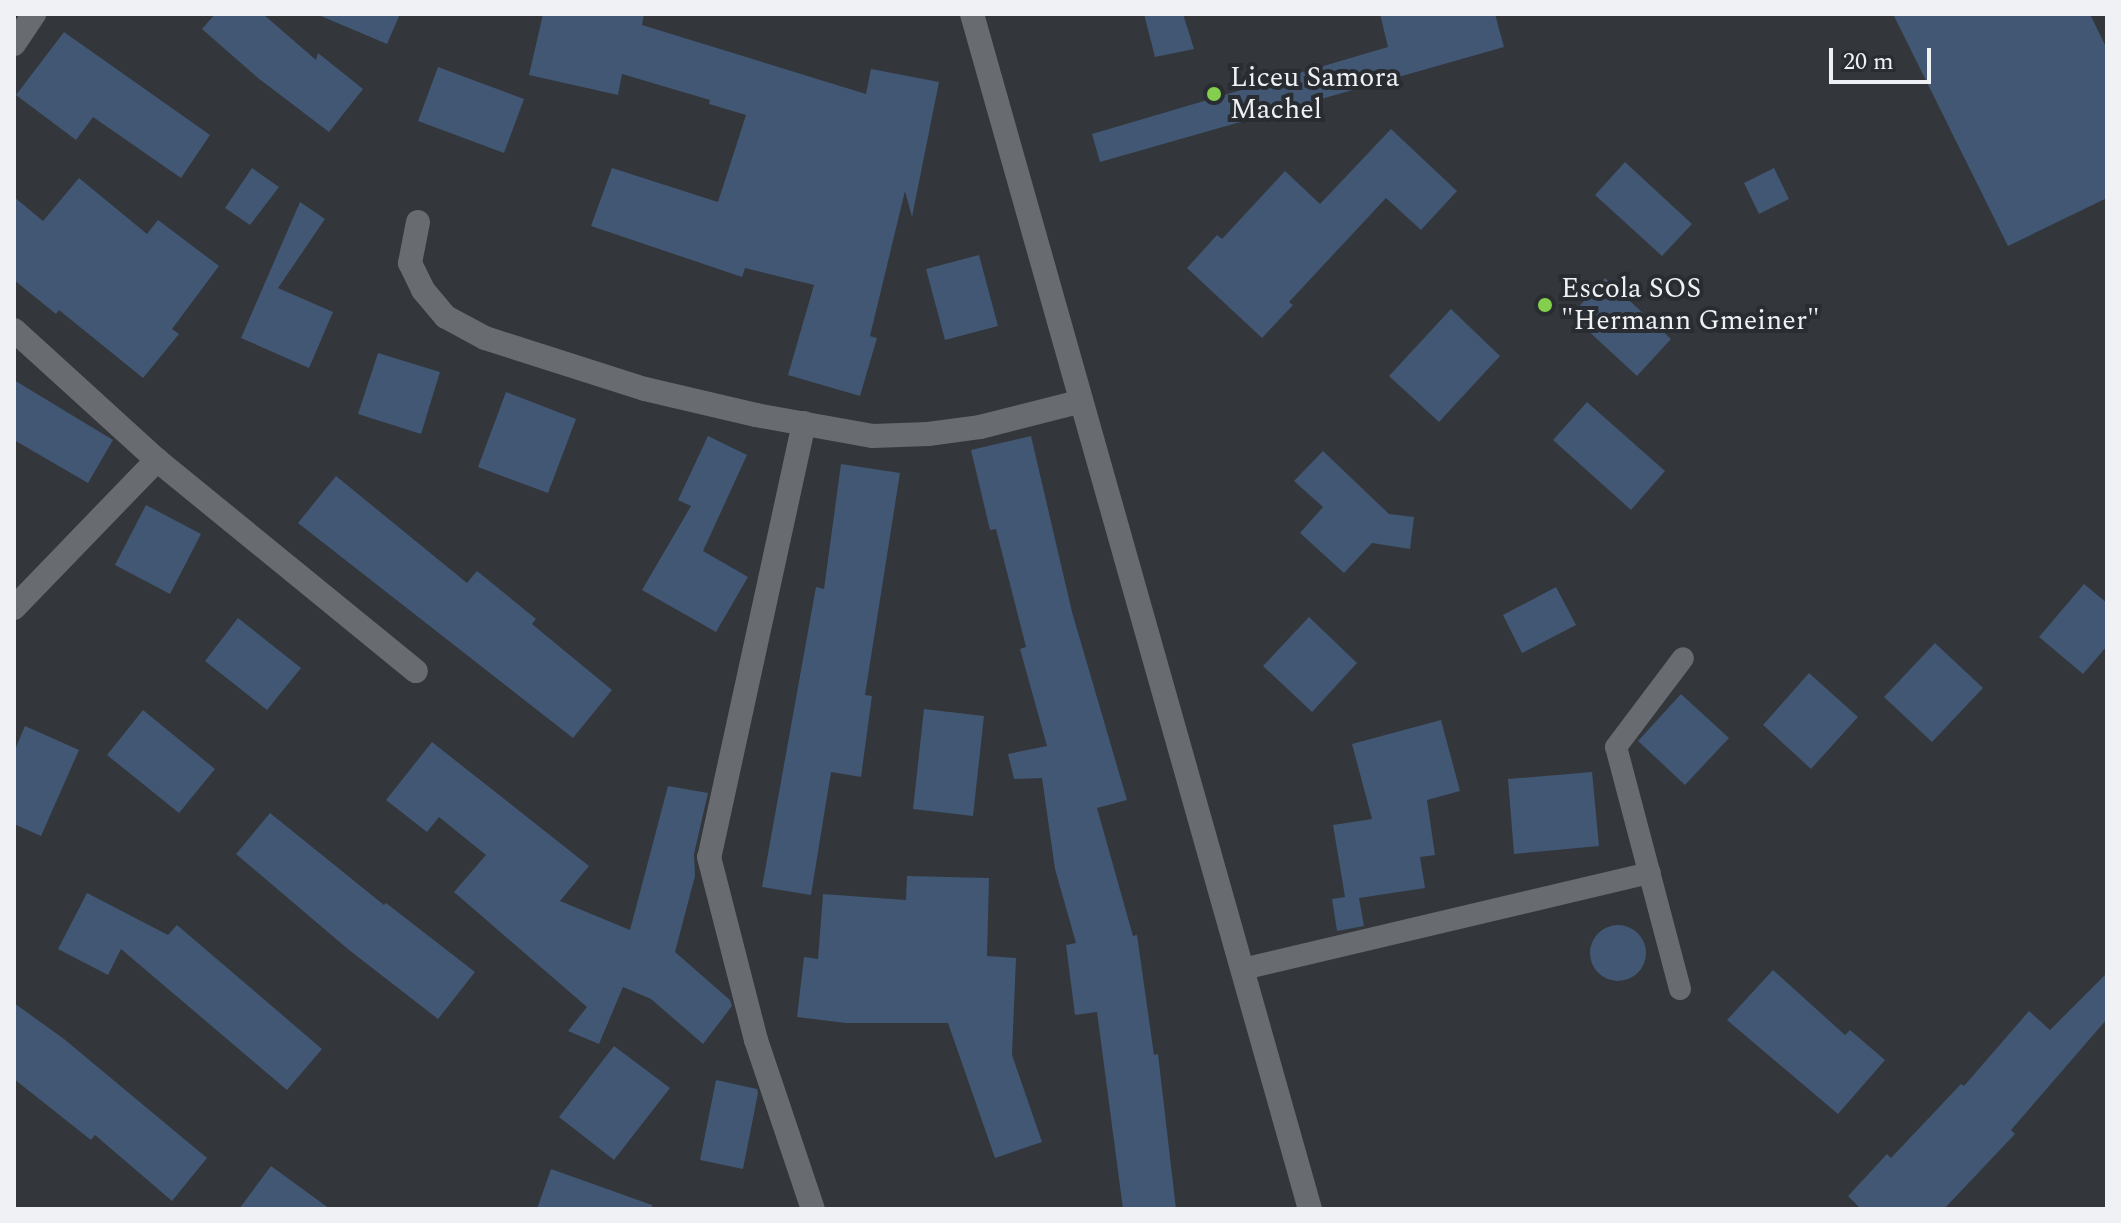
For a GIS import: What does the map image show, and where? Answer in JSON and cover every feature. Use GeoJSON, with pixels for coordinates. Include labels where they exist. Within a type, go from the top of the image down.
{"type":"FeatureCollection","features":[{"type":"Feature","properties":{"kind":"street"},"geometry":{"type":"LineString","coordinates":[[14,44],[34,14]]}},
{"type":"Feature","properties":{"kind":"street"},"geometry":{"type":"LineString","coordinates":[[972,14],[1079,402],[1310,1209]]}},
{"type":"Feature","properties":{"kind":"street"},"geometry":{"type":"LineString","coordinates":[[418,222],[410,263],[423,290],[446,317],[485,338],[645,389],[873,436],[928,434],[980,427],[1079,402]]}},
{"type":"Feature","properties":{"kind":"street"},"geometry":{"type":"LineString","coordinates":[[14,330],[157,460],[416,671]]}},
{"type":"Feature","properties":{"kind":"street"},"geometry":{"type":"LineString","coordinates":[[804,423],[709,857],[756,1040],[813,1209]]}},
{"type":"Feature","properties":{"kind":"street"},"geometry":{"type":"LineString","coordinates":[[14,608],[157,460]]}},
{"type":"Feature","properties":{"kind":"street"},"geometry":{"type":"LineString","coordinates":[[1680,989],[1616,747],[1683,658]]}},
{"type":"Feature","properties":{"kind":"street"},"geometry":{"type":"LineString","coordinates":[[1243,969],[1650,873]]}},
{"type":"Feature","properties":{"kind":"building"},"geometry":{"type":"Polygon","coordinates":[[[215,14],[263,14],[316,60],[318,53],[363,89],[329,132],[258,78],[202,29],[215,14]]]}},
{"type":"Feature","properties":{"kind":"building"},"geometry":{"type":"Polygon","coordinates":[[[316,14],[400,14],[387,44],[316,14]]]}},
{"type":"Feature","properties":{"kind":"building"},"geometry":{"type":"Polygon","coordinates":[[[543,14],[644,14],[642,25],[866,94],[871,69],[939,82],[912,217],[905,191],[870,336],[877,338],[860,396],[788,375],[814,285],[745,268],[742,277],[591,226],[612,168],[718,202],[746,115],[709,104],[710,100],[622,74],[618,95],[529,75],[543,14]]]}},
{"type":"Feature","properties":{"kind":"building"},"geometry":{"type":"Polygon","coordinates":[[[1144,14],[1183,14],[1194,49],[1155,57],[1144,14]]]}},
{"type":"Feature","properties":{"kind":"building"},"geometry":{"type":"Polygon","coordinates":[[[1380,14],[1495,14],[1504,47],[1100,162],[1092,134],[1388,47],[1380,14]]]}},
{"type":"Feature","properties":{"kind":"building"},"geometry":{"type":"Polygon","coordinates":[[[1893,14],[2090,14],[2107,49],[2107,198],[2008,246],[1893,14]]]}},
{"type":"Feature","properties":{"kind":"building"},"geometry":{"type":"Polygon","coordinates":[[[64,32],[210,135],[181,178],[93,117],[76,140],[16,95],[64,32]]]}},
{"type":"Feature","properties":{"kind":"building"},"geometry":{"type":"Polygon","coordinates":[[[438,67],[524,99],[504,153],[418,121],[438,67]]]}},
{"type":"Feature","properties":{"kind":"building"},"geometry":{"type":"Polygon","coordinates":[[[1391,129],[1457,191],[1421,230],[1386,198],[1289,302],[1293,305],[1262,338],[1187,268],[1217,235],[1222,239],[1285,171],[1320,204],[1391,129]]]}},
{"type":"Feature","properties":{"kind":"building"},"geometry":{"type":"Polygon","coordinates":[[[1625,162],[1692,224],[1662,256],[1595,195],[1625,162]]]}},
{"type":"Feature","properties":{"kind":"building"},"geometry":{"type":"Polygon","coordinates":[[[252,168],[279,187],[250,225],[225,208],[252,168]]]}},
{"type":"Feature","properties":{"kind":"building"},"geometry":{"type":"Polygon","coordinates":[[[1774,168],[1789,199],[1759,214],[1744,183],[1774,168]]]}},
{"type":"Feature","properties":{"kind":"building"},"geometry":{"type":"Polygon","coordinates":[[[79,178],[147,234],[158,220],[219,266],[172,329],[179,334],[143,378],[59,310],[56,314],[14,280],[14,197],[43,221],[79,178]]]}},
{"type":"Feature","properties":{"kind":"building"},"geometry":{"type":"Polygon","coordinates":[[[300,202],[325,219],[278,288],[333,312],[309,368],[241,338],[300,202]]]}},
{"type":"Feature","properties":{"kind":"building"},"geometry":{"type":"Polygon","coordinates":[[[979,255],[998,326],[945,340],[926,269],[979,255]]]}},
{"type":"Feature","properties":{"kind":"building"},"geometry":{"type":"Polygon","coordinates":[[[1605,278],[1671,339],[1637,376],[1571,315],[1605,278]]]}},
{"type":"Feature","properties":{"kind":"building"},"geometry":{"type":"Polygon","coordinates":[[[1451,309],[1500,356],[1439,422],[1389,376],[1451,309]]]}},
{"type":"Feature","properties":{"kind":"building"},"geometry":{"type":"Polygon","coordinates":[[[378,353],[440,372],[421,434],[358,414],[378,353]]]}},
{"type":"Feature","properties":{"kind":"building"},"geometry":{"type":"Polygon","coordinates":[[[14,380],[113,440],[88,483],[14,440],[14,380]]]}},
{"type":"Feature","properties":{"kind":"building"},"geometry":{"type":"Polygon","coordinates":[[[506,392],[576,419],[548,493],[478,467],[506,392]]]}},
{"type":"Feature","properties":{"kind":"building"},"geometry":{"type":"Polygon","coordinates":[[[1587,402],[1665,471],[1631,510],[1553,440],[1587,402]]]}},
{"type":"Feature","properties":{"kind":"building"},"geometry":{"type":"Polygon","coordinates":[[[708,436],[747,455],[703,551],[748,577],[716,632],[642,590],[691,506],[678,500],[708,436]]]}},
{"type":"Feature","properties":{"kind":"building"},"geometry":{"type":"Polygon","coordinates":[[[1031,436],[1072,612],[1127,800],[1097,808],[1133,936],[1137,935],[1154,1055],[1158,1054],[1176,1209],[1123,1209],[1097,1012],[1075,1015],[1066,945],[1076,943],[1055,869],[1042,778],[1014,779],[1008,754],[1047,746],[1020,649],[1026,647],[996,529],[990,530],[971,450],[1031,436]]]}},
{"type":"Feature","properties":{"kind":"building"},"geometry":{"type":"Polygon","coordinates":[[[1323,451],[1389,514],[1414,517],[1410,549],[1372,543],[1344,573],[1300,533],[1323,507],[1294,481],[1323,451]]]}},
{"type":"Feature","properties":{"kind":"building"},"geometry":{"type":"Polygon","coordinates":[[[841,464],[900,473],[865,695],[872,696],[861,777],[831,772],[811,895],[762,887],[816,587],[824,589],[841,464]]]}},
{"type":"Feature","properties":{"kind":"building"},"geometry":{"type":"Polygon","coordinates":[[[336,476],[467,583],[477,571],[536,619],[532,624],[612,690],[573,738],[298,523],[336,476]]]}},
{"type":"Feature","properties":{"kind":"building"},"geometry":{"type":"Polygon","coordinates":[[[146,505],[201,534],[170,594],[115,565],[146,505]]]}},
{"type":"Feature","properties":{"kind":"building"},"geometry":{"type":"Polygon","coordinates":[[[2084,584],[2107,603],[2107,646],[2083,674],[2039,637],[2084,584]]]}},
{"type":"Feature","properties":{"kind":"building"},"geometry":{"type":"Polygon","coordinates":[[[1556,587],[1576,625],[1522,653],[1503,615],[1556,587]]]}},
{"type":"Feature","properties":{"kind":"building"},"geometry":{"type":"Polygon","coordinates":[[[1309,617],[1357,663],[1312,712],[1263,666],[1309,617]]]}},
{"type":"Feature","properties":{"kind":"building"},"geometry":{"type":"Polygon","coordinates":[[[238,618],[301,668],[267,710],[205,661],[238,618]]]}},
{"type":"Feature","properties":{"kind":"building"},"geometry":{"type":"Polygon","coordinates":[[[1935,643],[1983,688],[1932,742],[1884,697],[1935,643]]]}},
{"type":"Feature","properties":{"kind":"building"},"geometry":{"type":"Polygon","coordinates":[[[1809,673],[1858,717],[1811,769],[1763,725],[1809,673]]]}},
{"type":"Feature","properties":{"kind":"building"},"geometry":{"type":"Polygon","coordinates":[[[1681,694],[1729,738],[1685,785],[1638,741],[1681,694]]]}},
{"type":"Feature","properties":{"kind":"building"},"geometry":{"type":"Polygon","coordinates":[[[924,709],[984,716],[973,816],[913,809],[924,709]]]}},
{"type":"Feature","properties":{"kind":"building"},"geometry":{"type":"Polygon","coordinates":[[[143,710],[215,769],[179,813],[107,755],[143,710]]]}},
{"type":"Feature","properties":{"kind":"building"},"geometry":{"type":"Polygon","coordinates":[[[1441,720],[1460,791],[1427,800],[1435,855],[1420,857],[1425,888],[1359,898],[1364,926],[1337,931],[1332,899],[1345,897],[1333,825],[1372,819],[1352,744],[1441,720]]]}},
{"type":"Feature","properties":{"kind":"building"},"geometry":{"type":"Polygon","coordinates":[[[25,726],[79,750],[41,836],[14,824],[14,752],[25,726]]]}},
{"type":"Feature","properties":{"kind":"building"},"geometry":{"type":"Polygon","coordinates":[[[432,742],[589,866],[560,901],[630,930],[668,786],[708,793],[694,854],[695,876],[675,952],[730,1000],[732,1006],[703,1044],[651,999],[623,987],[599,1044],[568,1031],[587,1007],[454,892],[486,855],[439,817],[427,832],[386,800],[432,742]]]}},
{"type":"Feature","properties":{"kind":"building"},"geometry":{"type":"Polygon","coordinates":[[[1592,772],[1599,846],[1514,854],[1508,779],[1592,772]]]}},
{"type":"Feature","properties":{"kind":"building"},"geometry":{"type":"Polygon","coordinates":[[[270,813],[384,905],[386,903],[475,972],[438,1019],[349,950],[236,854],[270,813]]]}},
{"type":"Feature","properties":{"kind":"building"},"geometry":{"type":"Polygon","coordinates":[[[907,876],[989,878],[987,956],[1016,958],[1012,1055],[1042,1142],[995,1158],[948,1023],[846,1023],[797,1017],[804,957],[818,959],[823,894],[906,900],[907,876]]]}},
{"type":"Feature","properties":{"kind":"building"},"geometry":{"type":"Polygon","coordinates":[[[87,893],[168,935],[177,925],[322,1049],[287,1090],[121,949],[108,975],[58,949],[87,893]]]}},
{"type":"Feature","properties":{"kind":"building"},"geometry":{"type":"Polygon","coordinates":[[[1618,925],[1638,933],[1646,953],[1638,973],[1618,981],[1598,973],[1590,953],[1598,933],[1618,925]]]}},
{"type":"Feature","properties":{"kind":"building"},"geometry":{"type":"Polygon","coordinates":[[[1773,970],[1845,1035],[1850,1030],[1885,1060],[1838,1114],[1727,1020],[1773,970]]]}},
{"type":"Feature","properties":{"kind":"building"},"geometry":{"type":"Polygon","coordinates":[[[2107,973],[2107,1019],[2011,1130],[2015,1134],[1944,1209],[1861,1209],[1848,1196],[1887,1154],[1891,1158],[1961,1084],[1964,1086],[2029,1011],[2050,1030],[2107,973]]]}},
{"type":"Feature","properties":{"kind":"building"},"geometry":{"type":"Polygon","coordinates":[[[14,1003],[64,1039],[207,1158],[172,1201],[95,1135],[91,1140],[14,1079],[14,1003]]]}},
{"type":"Feature","properties":{"kind":"building"},"geometry":{"type":"Polygon","coordinates":[[[614,1046],[670,1088],[614,1160],[559,1117],[614,1046]]]}},
{"type":"Feature","properties":{"kind":"building"},"geometry":{"type":"Polygon","coordinates":[[[716,1080],[757,1089],[743,1169],[700,1160],[716,1080]]]}},
{"type":"Feature","properties":{"kind":"building"},"geometry":{"type":"Polygon","coordinates":[[[271,1166],[330,1209],[239,1209],[271,1166]]]}},
{"type":"Feature","properties":{"kind":"building"},"geometry":{"type":"Polygon","coordinates":[[[551,1169],[652,1205],[652,1209],[537,1209],[551,1169]]]}},
{"type":"Feature","properties":{"kind":"place","name":"Liceu Samora Machel"},"geometry":{"type":"Point","coordinates":[1214,94]}},
{"type":"Feature","properties":{"kind":"place","name":"Escola SOS \"Hermann Gmeiner\""},"geometry":{"type":"Point","coordinates":[1545,305]}}]}
